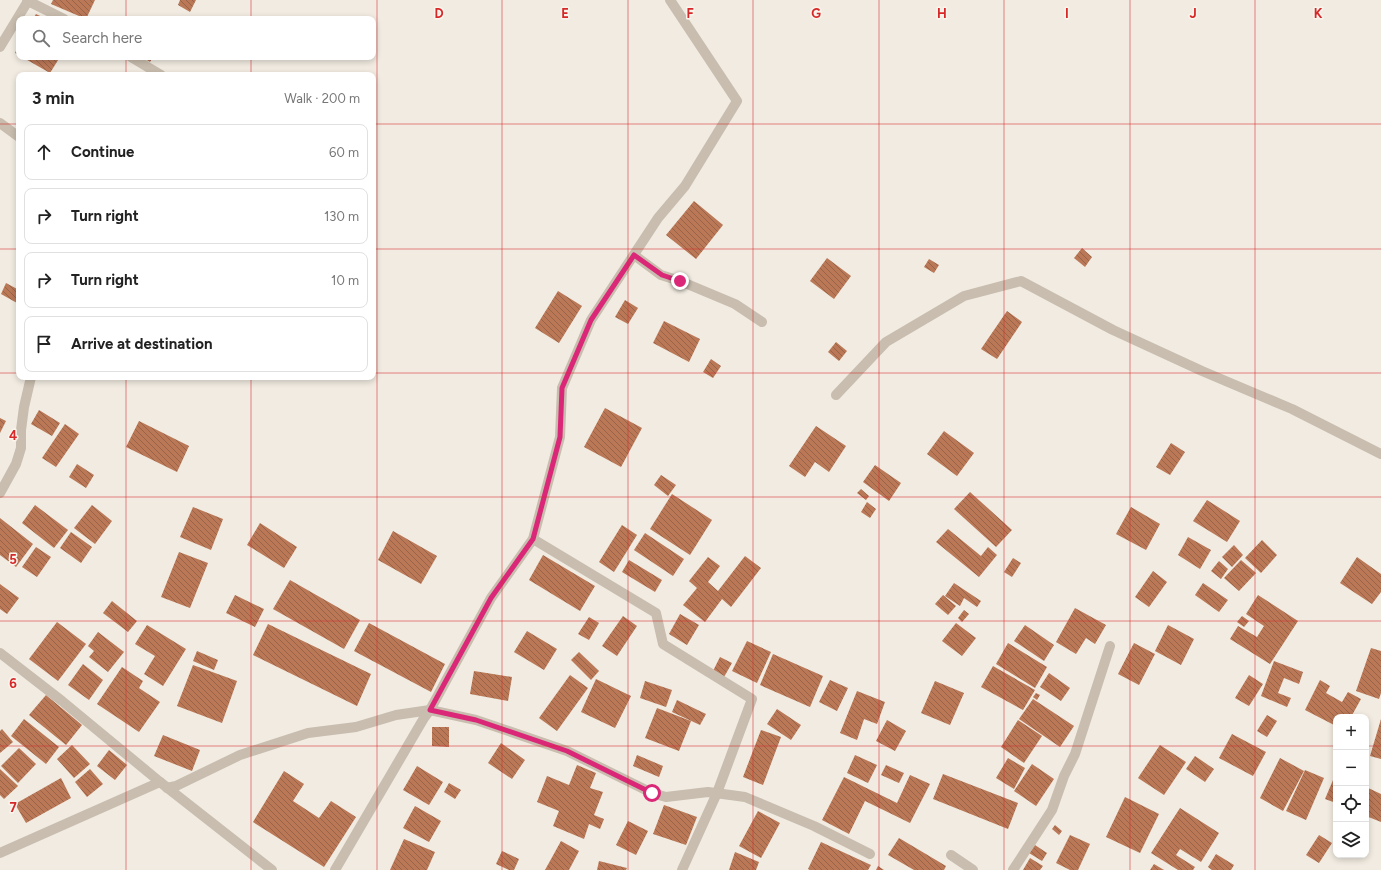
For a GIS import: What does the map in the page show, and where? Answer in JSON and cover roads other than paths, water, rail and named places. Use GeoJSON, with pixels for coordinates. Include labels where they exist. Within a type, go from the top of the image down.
{"type":"FeatureCollection","features":[{"type":"Feature","properties":{"kind":"street"},"geometry":{"type":"LineString","coordinates":[[18,16],[28,0],[58,16]]}},
{"type":"Feature","properties":{"kind":"street"},"geometry":{"type":"LineString","coordinates":[[335,870],[430,710],[491,598],[533,539],[560,437],[562,388],[591,320],[658,218],[685,186],[737,101],[670,0]]}},
{"type":"Feature","properties":{"kind":"street"},"geometry":{"type":"LineString","coordinates":[[0,47],[16,20]]}},
{"type":"Feature","properties":{"kind":"street"},"geometry":{"type":"LineString","coordinates":[[136,60],[156,72]]}},
{"type":"Feature","properties":{"kind":"street"},"geometry":{"type":"LineString","coordinates":[[0,123],[16,135]]}},
{"type":"Feature","properties":{"kind":"street"},"geometry":{"type":"LineString","coordinates":[[634,255],[662,275],[735,304],[762,322]]}},
{"type":"Feature","properties":{"kind":"street"},"geometry":{"type":"LineString","coordinates":[[836,395],[886,342],[964,296],[1021,281],[1113,330],[1202,371],[1292,409],[1381,454]]}},
{"type":"Feature","properties":{"kind":"street"},"geometry":{"type":"LineString","coordinates":[[0,493],[16,464],[21,448],[21,430],[24,407],[30,380]]}},
{"type":"Feature","properties":{"kind":"street"},"geometry":{"type":"LineString","coordinates":[[533,539],[656,613],[663,644],[752,699],[717,793],[682,870]]}},
{"type":"Feature","properties":{"kind":"street"},"geometry":{"type":"LineString","coordinates":[[1014,870],[1052,810],[1064,776],[1075,754],[1110,646]]}},
{"type":"Feature","properties":{"kind":"street"},"geometry":{"type":"LineString","coordinates":[[0,653],[62,700],[164,785],[272,870]]}},
{"type":"Feature","properties":{"kind":"street"},"geometry":{"type":"LineString","coordinates":[[0,853],[164,785],[176,786],[240,755],[308,733],[356,727],[396,715],[430,710],[476,720],[567,751],[652,793],[666,797],[708,792],[745,797],[814,826],[870,854]]}},
{"type":"Feature","properties":{"kind":"street"},"geometry":{"type":"LineString","coordinates":[[951,855],[973,870]]}}]}
